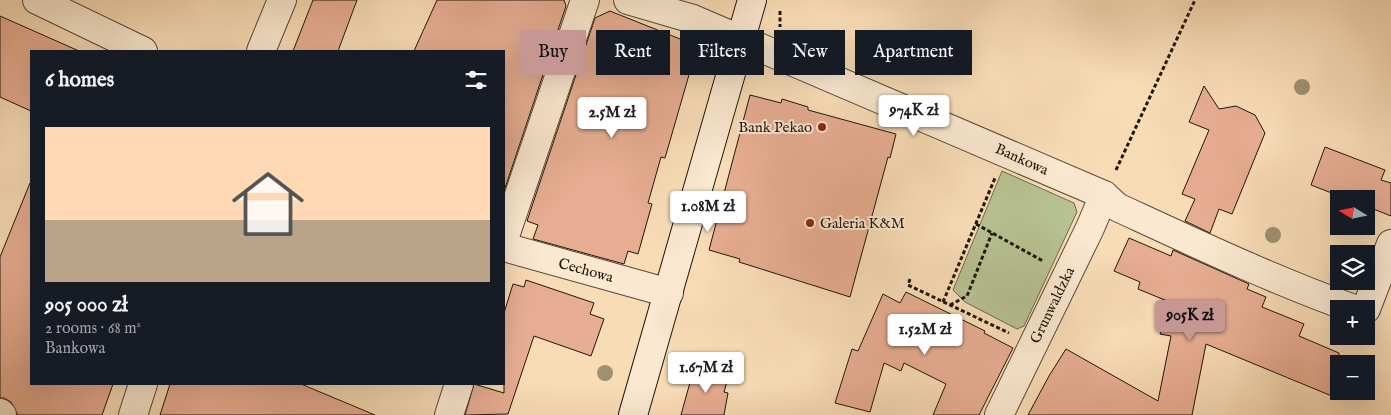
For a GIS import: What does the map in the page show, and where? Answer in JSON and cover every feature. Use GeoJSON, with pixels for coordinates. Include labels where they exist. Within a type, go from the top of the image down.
{"type":"FeatureCollection","features":[{"type":"Feature","properties":{"kind":"street"},"geometry":{"type":"LineString","coordinates":[[37,0],[141,50]]}},
{"type":"Feature","properties":{"kind":"street"},"geometry":{"type":"LineString","coordinates":[[262,50],[282,0]]}},
{"type":"Feature","properties":{"kind":"street"},"geometry":{"type":"LineString","coordinates":[[505,236],[585,0]]}},
{"type":"Feature","properties":{"kind":"street","name":"Bankowa"},"geometry":{"type":"LineString","coordinates":[[628,0],[693,19],[718,30]]}},
{"type":"Feature","properties":{"kind":"street"},"geometry":{"type":"LineString","coordinates":[[744,30],[752,0]]}},
{"type":"Feature","properties":{"kind":"street","name":"Bankowa"},"geometry":{"type":"LineString","coordinates":[[764,50],[1104,195],[1117,207],[1220,254],[1330,300]]}},
{"type":"Feature","properties":{"kind":"street"},"geometry":{"type":"LineString","coordinates":[[633,415],[731,75]]}},
{"type":"Feature","properties":{"kind":"street","name":"Grunwaldzka"},"geometry":{"type":"LineString","coordinates":[[1000,415],[1104,195]]}},
{"type":"Feature","properties":{"kind":"street"},"geometry":{"type":"LineString","coordinates":[[1369,300],[1391,244]]}},
{"type":"Feature","properties":{"kind":"street","name":"Cechowa"},"geometry":{"type":"LineString","coordinates":[[505,247],[669,293]]}},
{"type":"Feature","properties":{"kind":"street"},"geometry":{"type":"LineString","coordinates":[[132,415],[143,385]]}},
{"type":"Feature","properties":{"kind":"street"},"geometry":{"type":"LineString","coordinates":[[449,415],[459,385]]}},
{"type":"Feature","properties":{"kind":"path"},"geometry":{"type":"LineString","coordinates":[[1104,195],[1195,0]]}},
{"type":"Feature","properties":{"kind":"path"},"geometry":{"type":"LineString","coordinates":[[780,30],[781,6]]}},
{"type":"Feature","properties":{"kind":"path"},"geometry":{"type":"LineString","coordinates":[[943,302],[997,172]]}},
{"type":"Feature","properties":{"kind":"path"},"geometry":{"type":"LineString","coordinates":[[976,224],[1048,264]]}},
{"type":"Feature","properties":{"kind":"path"},"geometry":{"type":"LineString","coordinates":[[950,305],[966,296],[992,233]]}},
{"type":"Feature","properties":{"kind":"path"},"geometry":{"type":"LineString","coordinates":[[910,279],[908,285],[1012,335]]}},
{"type":"Feature","properties":{"kind":"green space"},"geometry":{"type":"Polygon","coordinates":[[[1002,171],[1074,203],[1077,212],[1024,326],[1017,329],[965,302],[953,290],[1002,171]]]}},
{"type":"Feature","properties":{"kind":"building"},"geometry":{"type":"Polygon","coordinates":[[[313,0],[357,0],[338,50],[293,50],[313,0]]]}},
{"type":"Feature","properties":{"kind":"building"},"geometry":{"type":"Polygon","coordinates":[[[437,0],[564,0],[566,6],[558,30],[520,30],[520,75],[543,75],[505,188],[505,50],[414,50],[437,0]]]}},
{"type":"Feature","properties":{"kind":"building"},"geometry":{"type":"Polygon","coordinates":[[[610,11],[658,30],[596,30],[596,75],[670,75],[670,35],[680,39],[680,75],[689,75],[665,158],[661,157],[648,203],[652,204],[638,254],[628,251],[624,264],[533,239],[538,225],[527,221],[576,75],[586,75],[586,45],[595,18],[610,11]]]}},
{"type":"Feature","properties":{"kind":"building"},"geometry":{"type":"Polygon","coordinates":[[[0,16],[77,50],[30,50],[30,111],[0,97],[0,16]]]}},
{"type":"Feature","properties":{"kind":"building"},"geometry":{"type":"Polygon","coordinates":[[[1204,86],[1219,109],[1236,106],[1255,115],[1265,133],[1232,214],[1219,209],[1210,233],[1185,221],[1195,199],[1182,194],[1209,130],[1189,122],[1204,86]]]}},
{"type":"Feature","properties":{"kind":"building","name":"Galeria K&M"},"geometry":{"type":"Polygon","coordinates":[[[750,95],[781,103],[782,99],[808,107],[808,110],[896,134],[850,297],[739,262],[740,259],[709,250],[750,95]]]}},
{"type":"Feature","properties":{"kind":"building"},"geometry":{"type":"Polygon","coordinates":[[[1325,147],[1385,170],[1381,180],[1391,183],[1391,216],[1375,210],[1375,190],[1330,190],[1330,192],[1311,185],[1325,147]]]}},
{"type":"Feature","properties":{"kind":"building"},"geometry":{"type":"Polygon","coordinates":[[[30,183],[30,385],[113,385],[102,415],[18,415],[11,402],[0,398],[0,257],[30,183]]]}},
{"type":"Feature","properties":{"kind":"building"},"geometry":{"type":"Polygon","coordinates":[[[1129,238],[1171,256],[1173,250],[1249,284],[1247,289],[1266,297],[1262,307],[1304,324],[1299,336],[1339,353],[1339,355],[1330,355],[1330,395],[1206,344],[1192,415],[1028,415],[1066,349],[1158,401],[1171,336],[1160,334],[1172,303],[1138,289],[1140,282],[1114,271],[1129,238]]]}},
{"type":"Feature","properties":{"kind":"building"},"geometry":{"type":"Polygon","coordinates":[[[526,280],[594,303],[590,314],[604,319],[591,356],[534,336],[508,414],[465,415],[474,385],[504,393],[505,310],[513,284],[524,287],[526,280]]]}},
{"type":"Feature","properties":{"kind":"building"},"geometry":{"type":"Polygon","coordinates":[[[906,292],[985,331],[984,333],[1013,348],[979,415],[933,415],[946,384],[904,363],[901,371],[884,363],[870,412],[835,403],[852,349],[858,351],[883,294],[900,303],[906,292]]]}},
{"type":"Feature","properties":{"kind":"building"},"geometry":{"type":"Polygon","coordinates":[[[694,368],[729,374],[724,392],[728,393],[724,415],[681,415],[694,368]]]}},
{"type":"Feature","properties":{"kind":"building"},"geometry":{"type":"Polygon","coordinates":[[[170,385],[303,385],[375,415],[160,415],[170,385]]]}},
{"type":"Feature","properties":{"kind":"place","name":"Bank Pekao"},"geometry":{"type":"Point","coordinates":[822,127]}},
{"type":"Feature","properties":{"kind":"place","name":"Galeria K&M"},"geometry":{"type":"Point","coordinates":[810,223]}}]}
